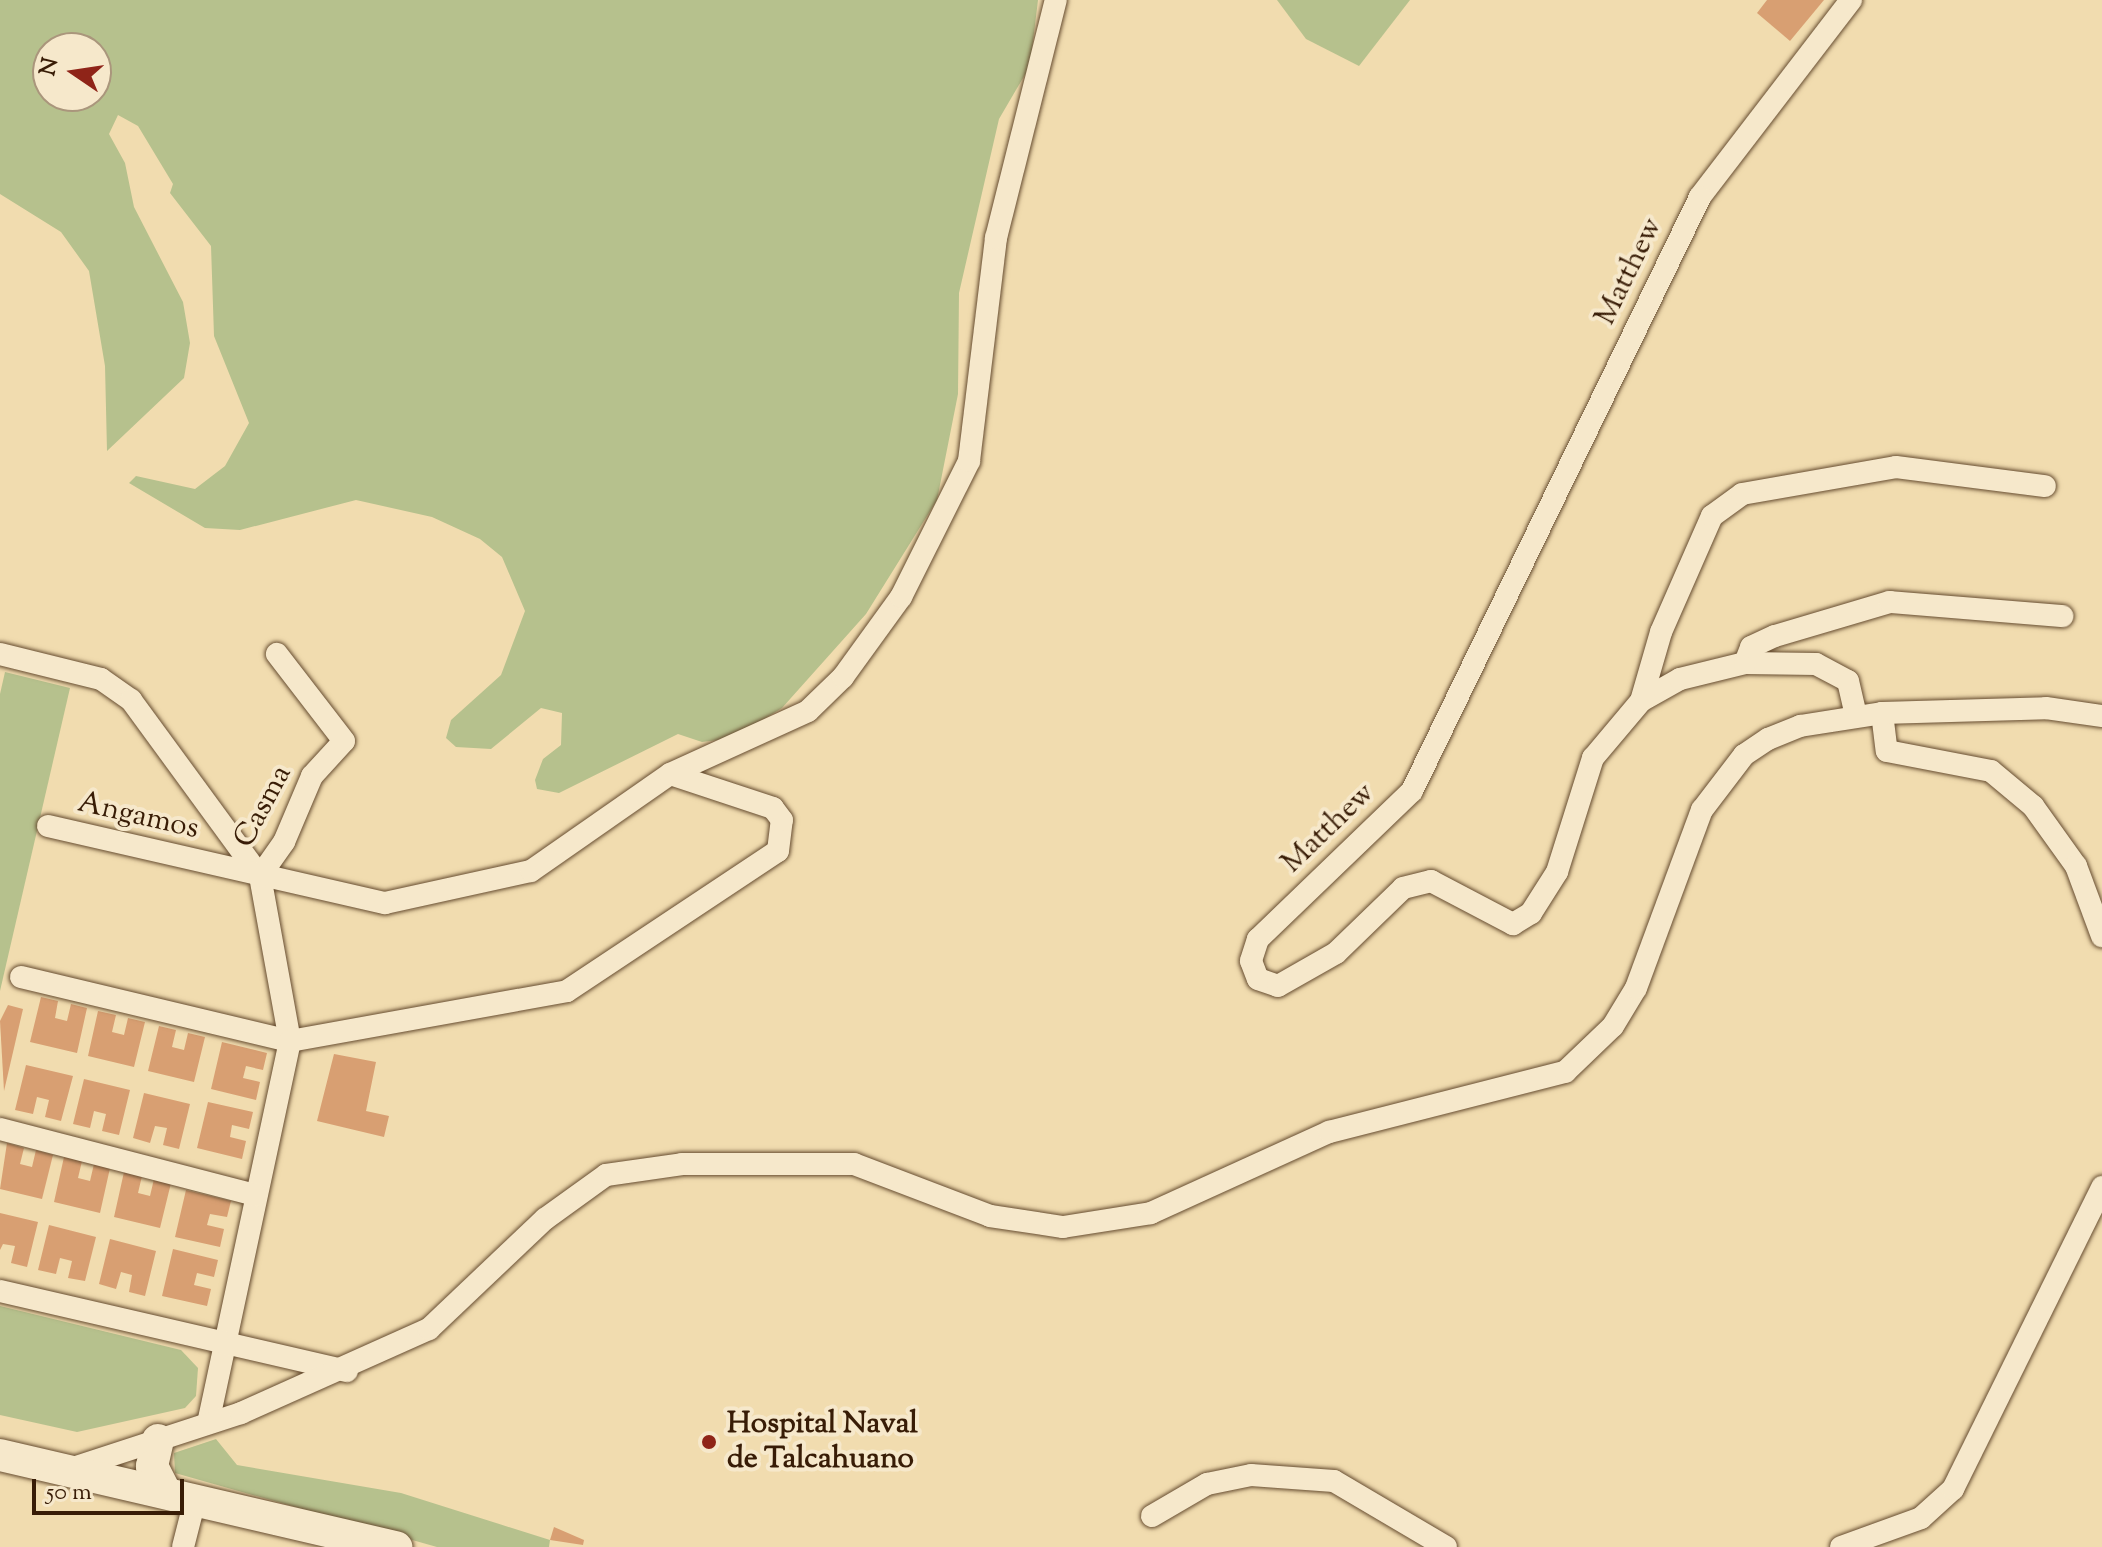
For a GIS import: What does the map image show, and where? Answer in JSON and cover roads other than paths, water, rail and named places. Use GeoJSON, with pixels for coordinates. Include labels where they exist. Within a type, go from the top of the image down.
{"type":"FeatureCollection","features":[{"type":"Feature","properties":{"kind":"main road"},"geometry":{"type":"LineString","coordinates":[[158,1440],[152,1466],[180,1496]]}},
{"type":"Feature","properties":{"kind":"main road"},"geometry":{"type":"LineString","coordinates":[[0,1455],[396,1547]]}},
{"type":"Feature","properties":{"kind":"street","name":"Angamos"},"geometry":{"type":"LineString","coordinates":[[48,826],[385,903],[531,871],[670,774],[808,711],[843,677],[935,540],[969,461],[996,238],[1056,0]]}},
{"type":"Feature","properties":{"kind":"street","name":"Matthew"},"geometry":{"type":"LineString","coordinates":[[1851,0],[1700,197],[1412,791],[1258,939],[1251,961],[1258,979],[1278,986],[1336,953],[1403,888],[1431,881],[1513,924],[1531,913],[1557,872],[1593,758],[1641,701],[1680,679],[1745,663],[1831,668],[1848,681],[1856,716]]}},
{"type":"Feature","properties":{"kind":"street"},"geometry":{"type":"LineString","coordinates":[[1641,701],[1691,559],[1723,504],[1778,486],[1896,467],[2045,486]]}},
{"type":"Feature","properties":{"kind":"street"},"geometry":{"type":"LineString","coordinates":[[1745,663],[1751,647],[1775,636],[1890,602],[2062,616]]}},
{"type":"Feature","properties":{"kind":"street"},"geometry":{"type":"LineString","coordinates":[[0,654],[101,679],[131,700],[260,876],[290,1041],[209,1419]]}},
{"type":"Feature","properties":{"kind":"street","name":"Casma"},"geometry":{"type":"LineString","coordinates":[[260,876],[284,842],[312,776],[344,741],[277,654]]}},
{"type":"Feature","properties":{"kind":"street"},"geometry":{"type":"LineString","coordinates":[[70,1469],[347,1371],[429,1329],[545,1219],[606,1175],[682,1164],[854,1164],[990,1216],[1063,1227],[1151,1213],[1329,1132],[1565,1072],[1613,1026],[1636,988],[1685,843],[1719,786],[1768,739],[1856,716],[1882,713],[2046,708],[2102,716]]}},
{"type":"Feature","properties":{"kind":"street"},"geometry":{"type":"LineString","coordinates":[[1882,713],[1887,751],[1991,771],[2033,806],[2076,866],[2102,936]]}},
{"type":"Feature","properties":{"kind":"street"},"geometry":{"type":"LineString","coordinates":[[21,977],[290,1041],[567,991],[767,865],[782,834],[773,808],[670,774]]}},
{"type":"Feature","properties":{"kind":"street"},"geometry":{"type":"LineString","coordinates":[[0,1129],[256,1195]]}},
{"type":"Feature","properties":{"kind":"street"},"geometry":{"type":"LineString","coordinates":[[1841,1547],[1921,1518],[1953,1489],[2102,1187]]}},
{"type":"Feature","properties":{"kind":"street"},"geometry":{"type":"LineString","coordinates":[[0,1291],[347,1371]]}},
{"type":"Feature","properties":{"kind":"street"},"geometry":{"type":"LineString","coordinates":[[1152,1516],[1207,1484],[1251,1475],[1308,1478],[1334,1481],[1446,1547]]}},
{"type":"Feature","properties":{"kind":"street"},"geometry":{"type":"LineString","coordinates":[[180,1496],[183,1547]]}},
{"type":"Feature","properties":{"kind":"place","name":"Hospital Naval de Talcahuano"},"geometry":{"type":"Point","coordinates":[709,1442]}}]}
